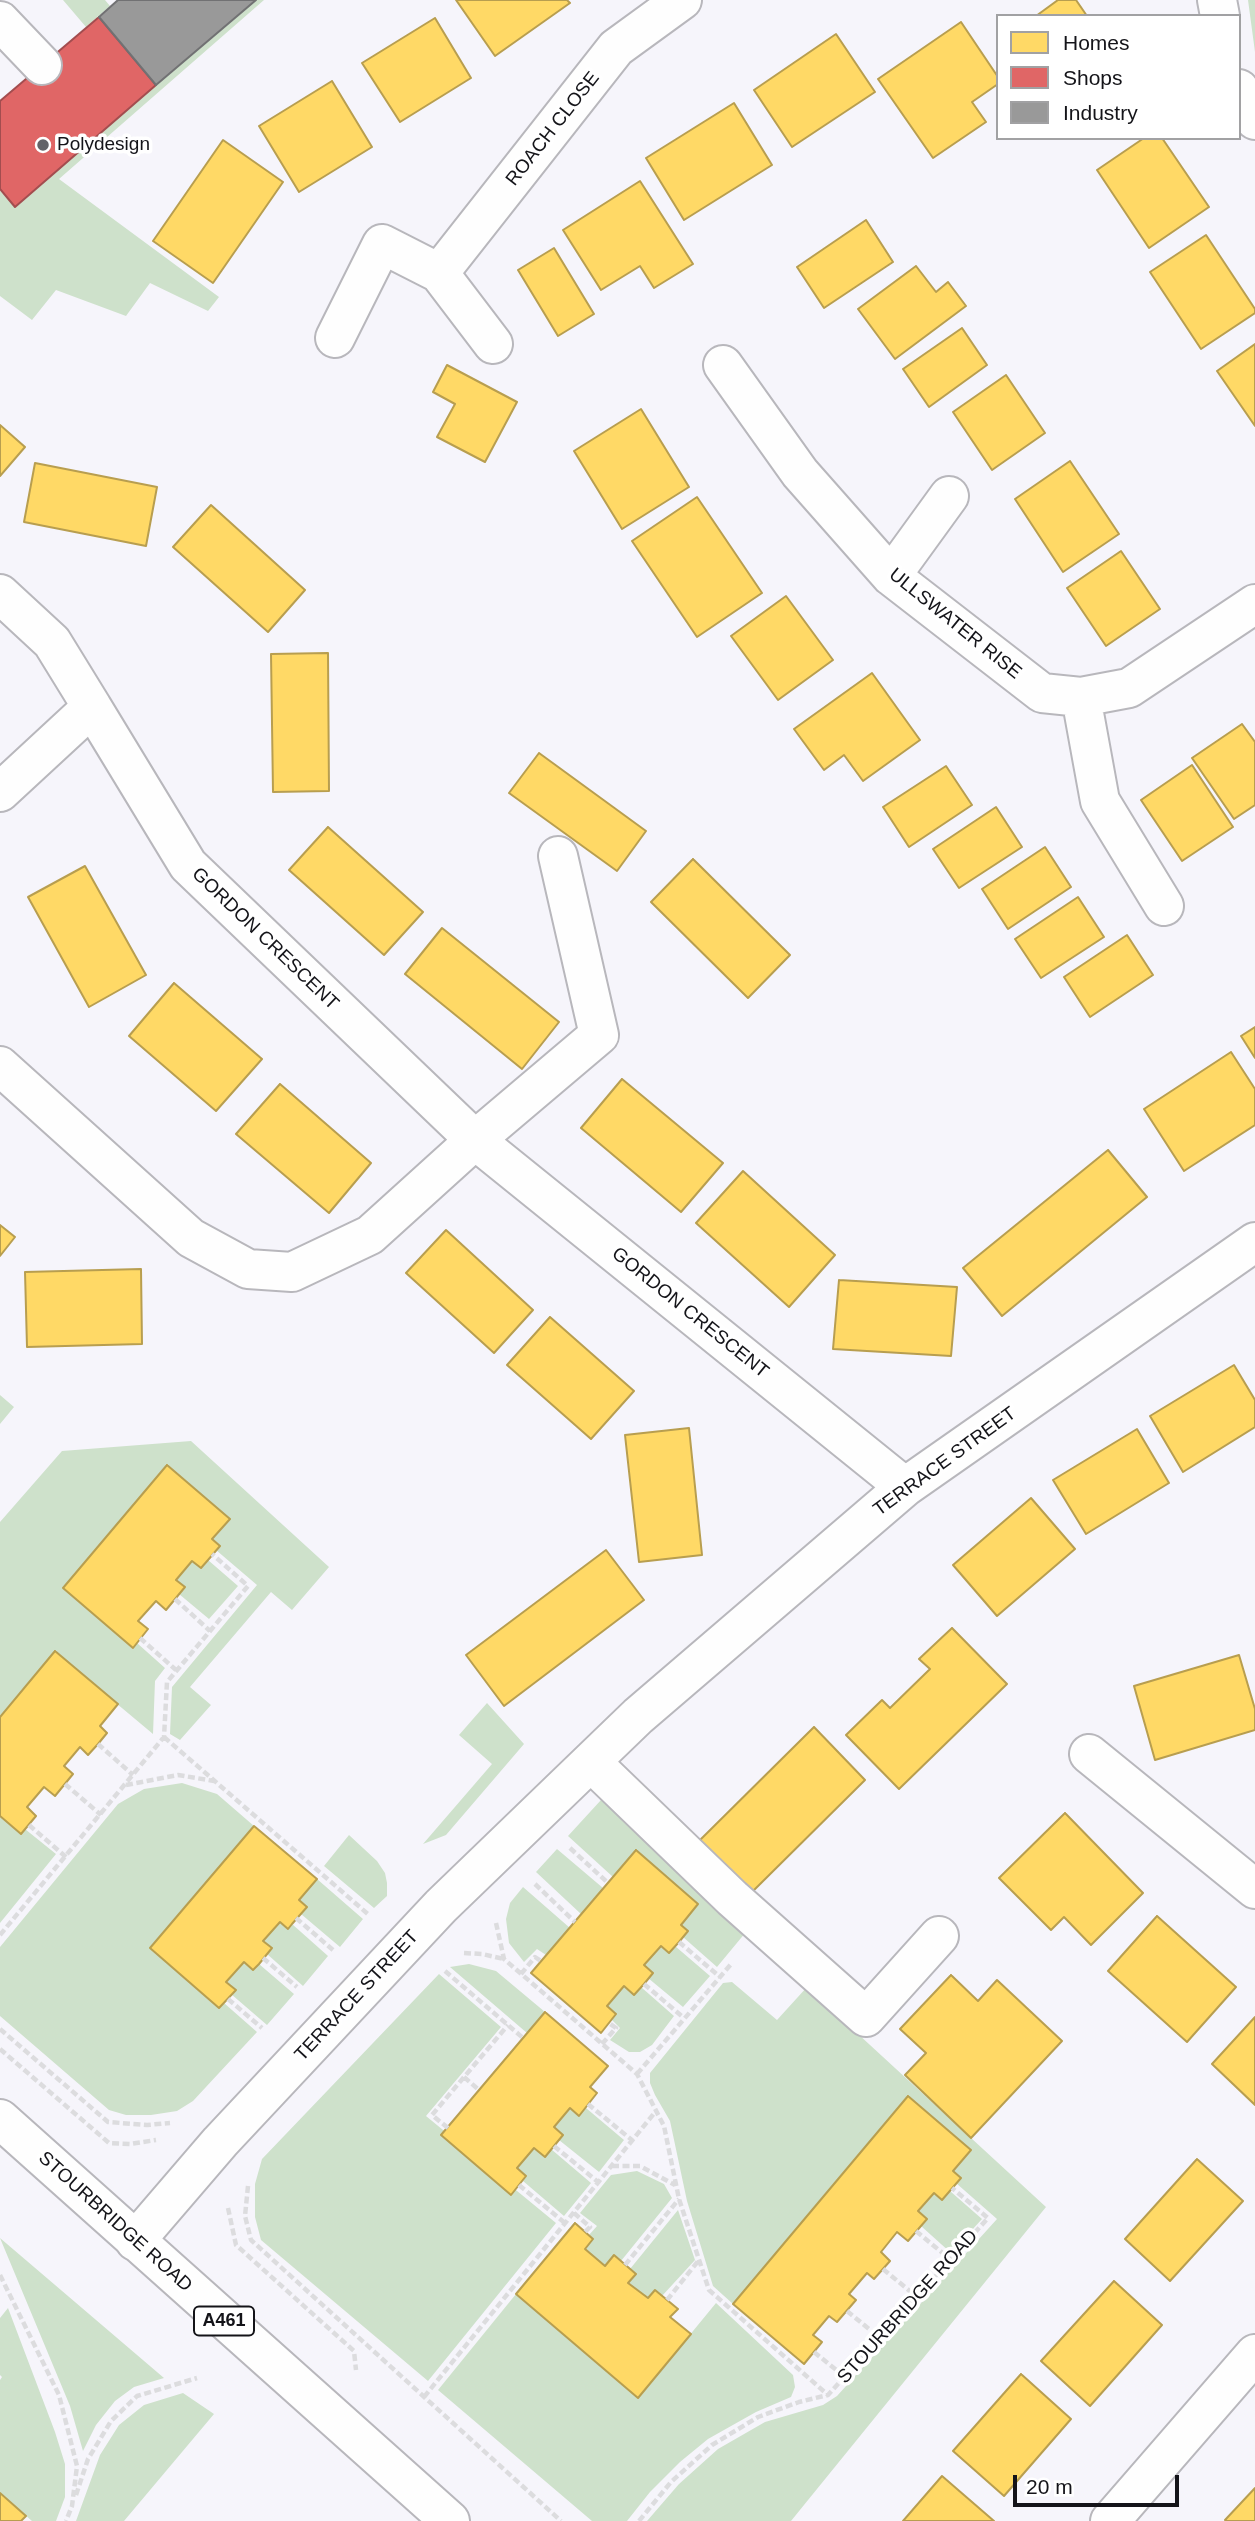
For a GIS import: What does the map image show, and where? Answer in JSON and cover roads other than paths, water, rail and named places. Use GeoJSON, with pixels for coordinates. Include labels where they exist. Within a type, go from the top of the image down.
{"type":"FeatureCollection","features":[{"type":"Feature","properties":{"kind":"street","name":"ROACH CLOSE"},"geometry":{"type":"LineString","coordinates":[[439,273],[616,48],[682,0]]}},
{"type":"Feature","properties":{"kind":"street"},"geometry":{"type":"LineString","coordinates":[[0,21],[42,65]]}},
{"type":"Feature","properties":{"kind":"street"},"geometry":{"type":"LineString","coordinates":[[1241,93],[1255,120]]}},
{"type":"Feature","properties":{"kind":"street"},"geometry":{"type":"LineString","coordinates":[[335,338],[382,244],[439,273],[493,344]]}},
{"type":"Feature","properties":{"kind":"street","name":"ULLSWATER RISE"},"geometry":{"type":"LineString","coordinates":[[723,365],[800,473],[891,576],[1042,694],[1081,697],[1129,688],[1255,604]]}},
{"type":"Feature","properties":{"kind":"street"},"geometry":{"type":"LineString","coordinates":[[891,576],[949,496]]}},
{"type":"Feature","properties":{"kind":"street","name":"GORDON CRESCENT"},"geometry":{"type":"LineString","coordinates":[[0,594],[52,642],[188,865],[475,1140],[905,1487]]}},
{"type":"Feature","properties":{"kind":"street"},"geometry":{"type":"LineString","coordinates":[[1081,697],[1100,801],[1164,906]]}},
{"type":"Feature","properties":{"kind":"street"},"geometry":{"type":"LineString","coordinates":[[0,792],[92,707]]}},
{"type":"Feature","properties":{"kind":"street"},"geometry":{"type":"LineString","coordinates":[[0,1066],[191,1238],[248,1269],[292,1272],[370,1235],[475,1140],[599,1035],[558,856]]}},
{"type":"Feature","properties":{"kind":"street","name":"TERRACE STREET"},"geometry":{"type":"LineString","coordinates":[[135,2241],[230,2132],[442,1906],[638,1716],[905,1487],[1255,1242]]}},
{"type":"Feature","properties":{"kind":"street"},"geometry":{"type":"LineString","coordinates":[[1089,1754],[1255,1889]]}},
{"type":"Feature","properties":{"kind":"street"},"geometry":{"type":"LineString","coordinates":[[591,1762],[732,1898],[866,2017],[939,1936]]}},
{"type":"Feature","properties":{"kind":"street","name":"STOURBRIDGE ROAD"},"geometry":{"type":"LineString","coordinates":[[0,2119],[450,2521]]}},
{"type":"Feature","properties":{"kind":"street"},"geometry":{"type":"LineString","coordinates":[[1110,2521],[1255,2354]]}},
{"type":"Feature","properties":{"kind":"place","name":"Polydesign"},"geometry":{"type":"Point","coordinates":[43,145]}}]}
